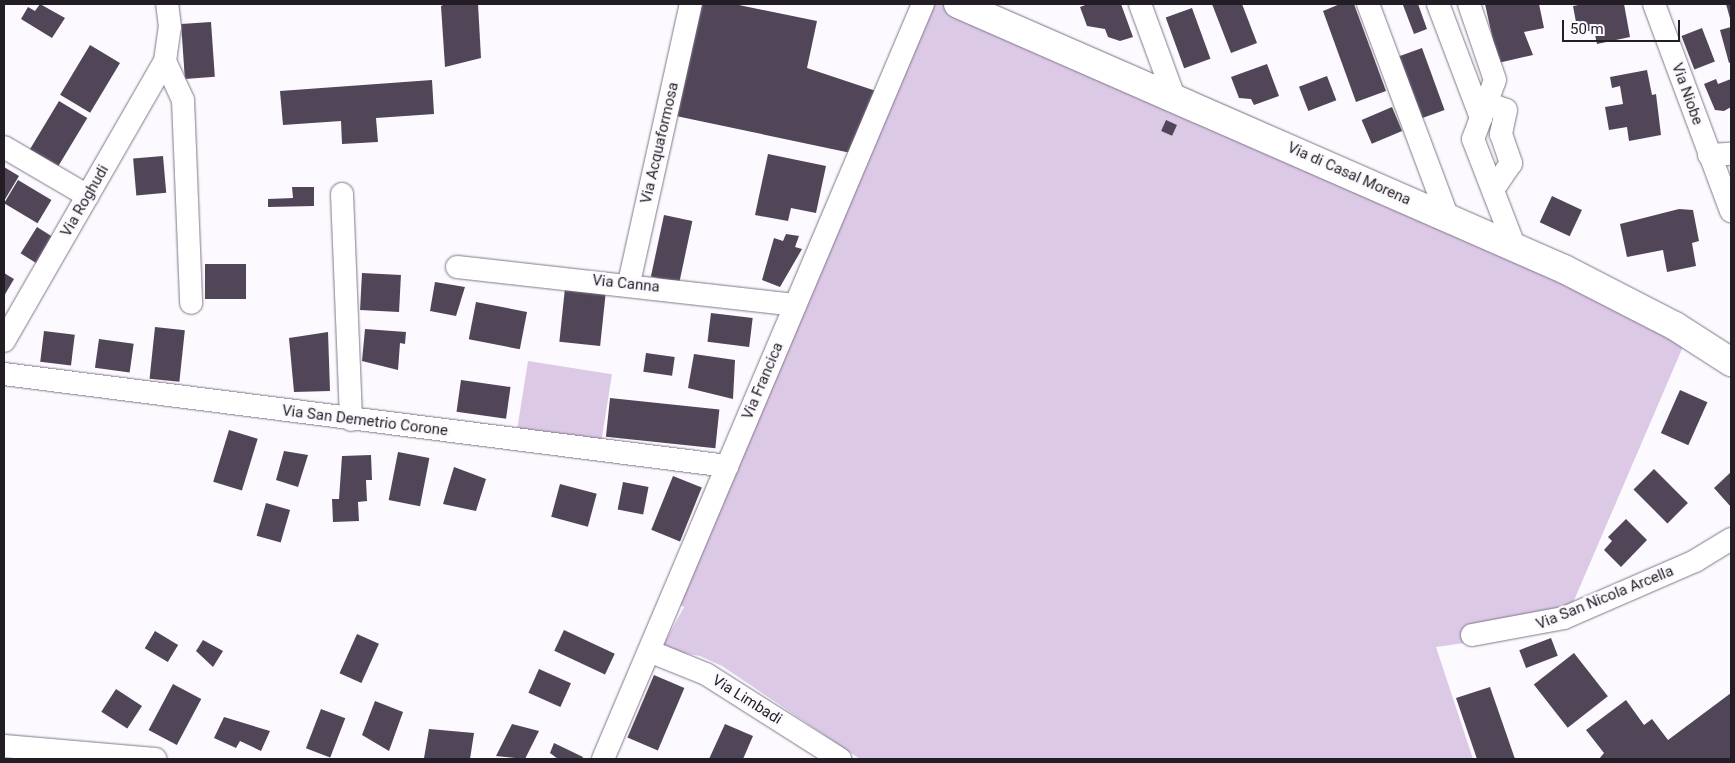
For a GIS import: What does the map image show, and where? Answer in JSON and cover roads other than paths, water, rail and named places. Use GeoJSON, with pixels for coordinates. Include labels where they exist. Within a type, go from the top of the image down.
{"type":"FeatureCollection","features":[{"type":"Feature","properties":{"kind":"main road","name":"Via di Casal Morena"},"geometry":{"type":"LineString","coordinates":[[958,4],[1174,97],[1633,302],[1731,362]]}},
{"type":"Feature","properties":{"kind":"street","name":"Via Roghudi"},"geometry":{"type":"LineString","coordinates":[[4,340],[165,61],[170,27],[167,4]]}},
{"type":"Feature","properties":{"kind":"street","name":"Via Acquaformosa"},"geometry":{"type":"LineString","coordinates":[[629,283],[691,4]]}},
{"type":"Feature","properties":{"kind":"street","name":"Via Francica"},"geometry":{"type":"LineString","coordinates":[[603,759],[924,4]]}},
{"type":"Feature","properties":{"kind":"street"},"geometry":{"type":"LineString","coordinates":[[1140,4],[1174,97]]}},
{"type":"Feature","properties":{"kind":"street"},"geometry":{"type":"LineString","coordinates":[[1368,4],[1448,218]]}},
{"type":"Feature","properties":{"kind":"street"},"geometry":{"type":"LineString","coordinates":[[1438,4],[1484,110]]}},
{"type":"Feature","properties":{"kind":"street"},"geometry":{"type":"LineString","coordinates":[[1469,4],[1495,80],[1473,139],[1515,248]]}},
{"type":"Feature","properties":{"kind":"street","name":"Via Niobe"},"geometry":{"type":"LineString","coordinates":[[1654,4],[1720,155],[1731,211]]}},
{"type":"Feature","properties":{"kind":"street"},"geometry":{"type":"LineString","coordinates":[[165,61],[183,100],[191,303]]}},
{"type":"Feature","properties":{"kind":"street"},"geometry":{"type":"LineString","coordinates":[[4,147],[88,196]]}},
{"type":"Feature","properties":{"kind":"street"},"geometry":{"type":"LineString","coordinates":[[342,194],[351,420]]}},
{"type":"Feature","properties":{"kind":"street","name":"Via Canna"},"geometry":{"type":"LineString","coordinates":[[457,267],[629,283],[795,305]]}},
{"type":"Feature","properties":{"kind":"street","name":"Via San Demetrio Corone"},"geometry":{"type":"LineString","coordinates":[[4,374],[351,420],[727,466]]}},
{"type":"Feature","properties":{"kind":"street","name":"Via San Nicola Arcella"},"geometry":{"type":"LineString","coordinates":[[1472,635],[1564,618],[1695,561],[1731,539]]}},
{"type":"Feature","properties":{"kind":"street","name":"Via Limbadi"},"geometry":{"type":"LineString","coordinates":[[649,651],[706,674],[840,759]]}},
{"type":"Feature","properties":{"kind":"street"},"geometry":{"type":"LineString","coordinates":[[4,746],[155,759]]}}]}
